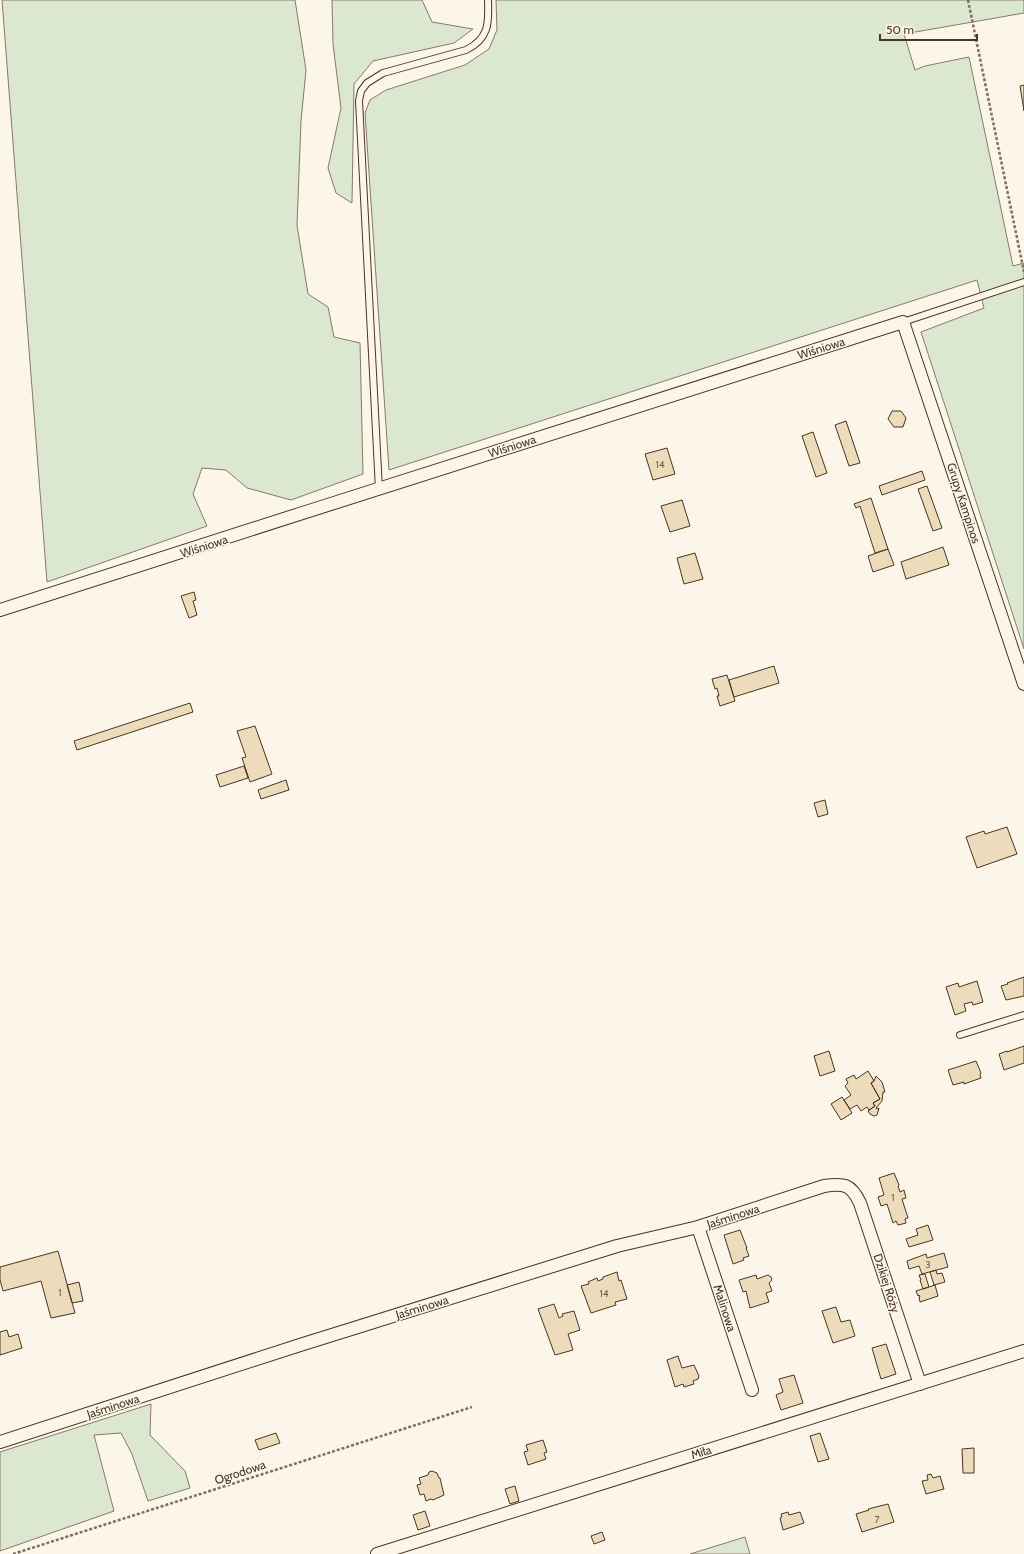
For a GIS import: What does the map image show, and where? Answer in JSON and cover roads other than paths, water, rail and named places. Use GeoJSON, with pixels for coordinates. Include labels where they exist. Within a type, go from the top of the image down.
{"type":"FeatureCollection","features":[{"type":"Feature","properties":{"kind":"street","name":"Wiśniowa"},"geometry":{"type":"LineString","coordinates":[[0,610],[903,322]]}},
{"type":"Feature","properties":{"kind":"street","name":"Grupy Kampinos"},"geometry":{"type":"LineString","coordinates":[[903,322],[1024,684]]}},
{"type":"Feature","properties":{"kind":"street","name":"Jaśminowa"},"geometry":{"type":"LineString","coordinates":[[0,1442],[300,1345],[609,1249],[698,1227],[824,1186],[836,1184],[847,1185]]}},
{"type":"Feature","properties":{"kind":"street","name":"Dzikiej Róży"},"geometry":{"type":"LineString","coordinates":[[847,1185],[856,1193],[860,1203],[920,1384]]}},
{"type":"Feature","properties":{"kind":"street","name":"Malinowa"},"geometry":{"type":"LineString","coordinates":[[698,1227],[752,1390]]}},
{"type":"Feature","properties":{"kind":"street","name":"Miła"},"geometry":{"type":"LineString","coordinates":[[378,1554],[1024,1351]]}},
{"type":"Feature","properties":{"kind":"lane"},"geometry":{"type":"LineString","coordinates":[[379,490],[359,101],[361,91],[367,83],[383,73],[466,50],[475,46],[481,41],[488,24],[488,0]]}},
{"type":"Feature","properties":{"kind":"lane","name":"Wiśniowa"},"geometry":{"type":"LineString","coordinates":[[903,322],[1024,282]]}},
{"type":"Feature","properties":{"kind":"lane"},"geometry":{"type":"LineString","coordinates":[[960,1035],[1024,1015]]}}]}
